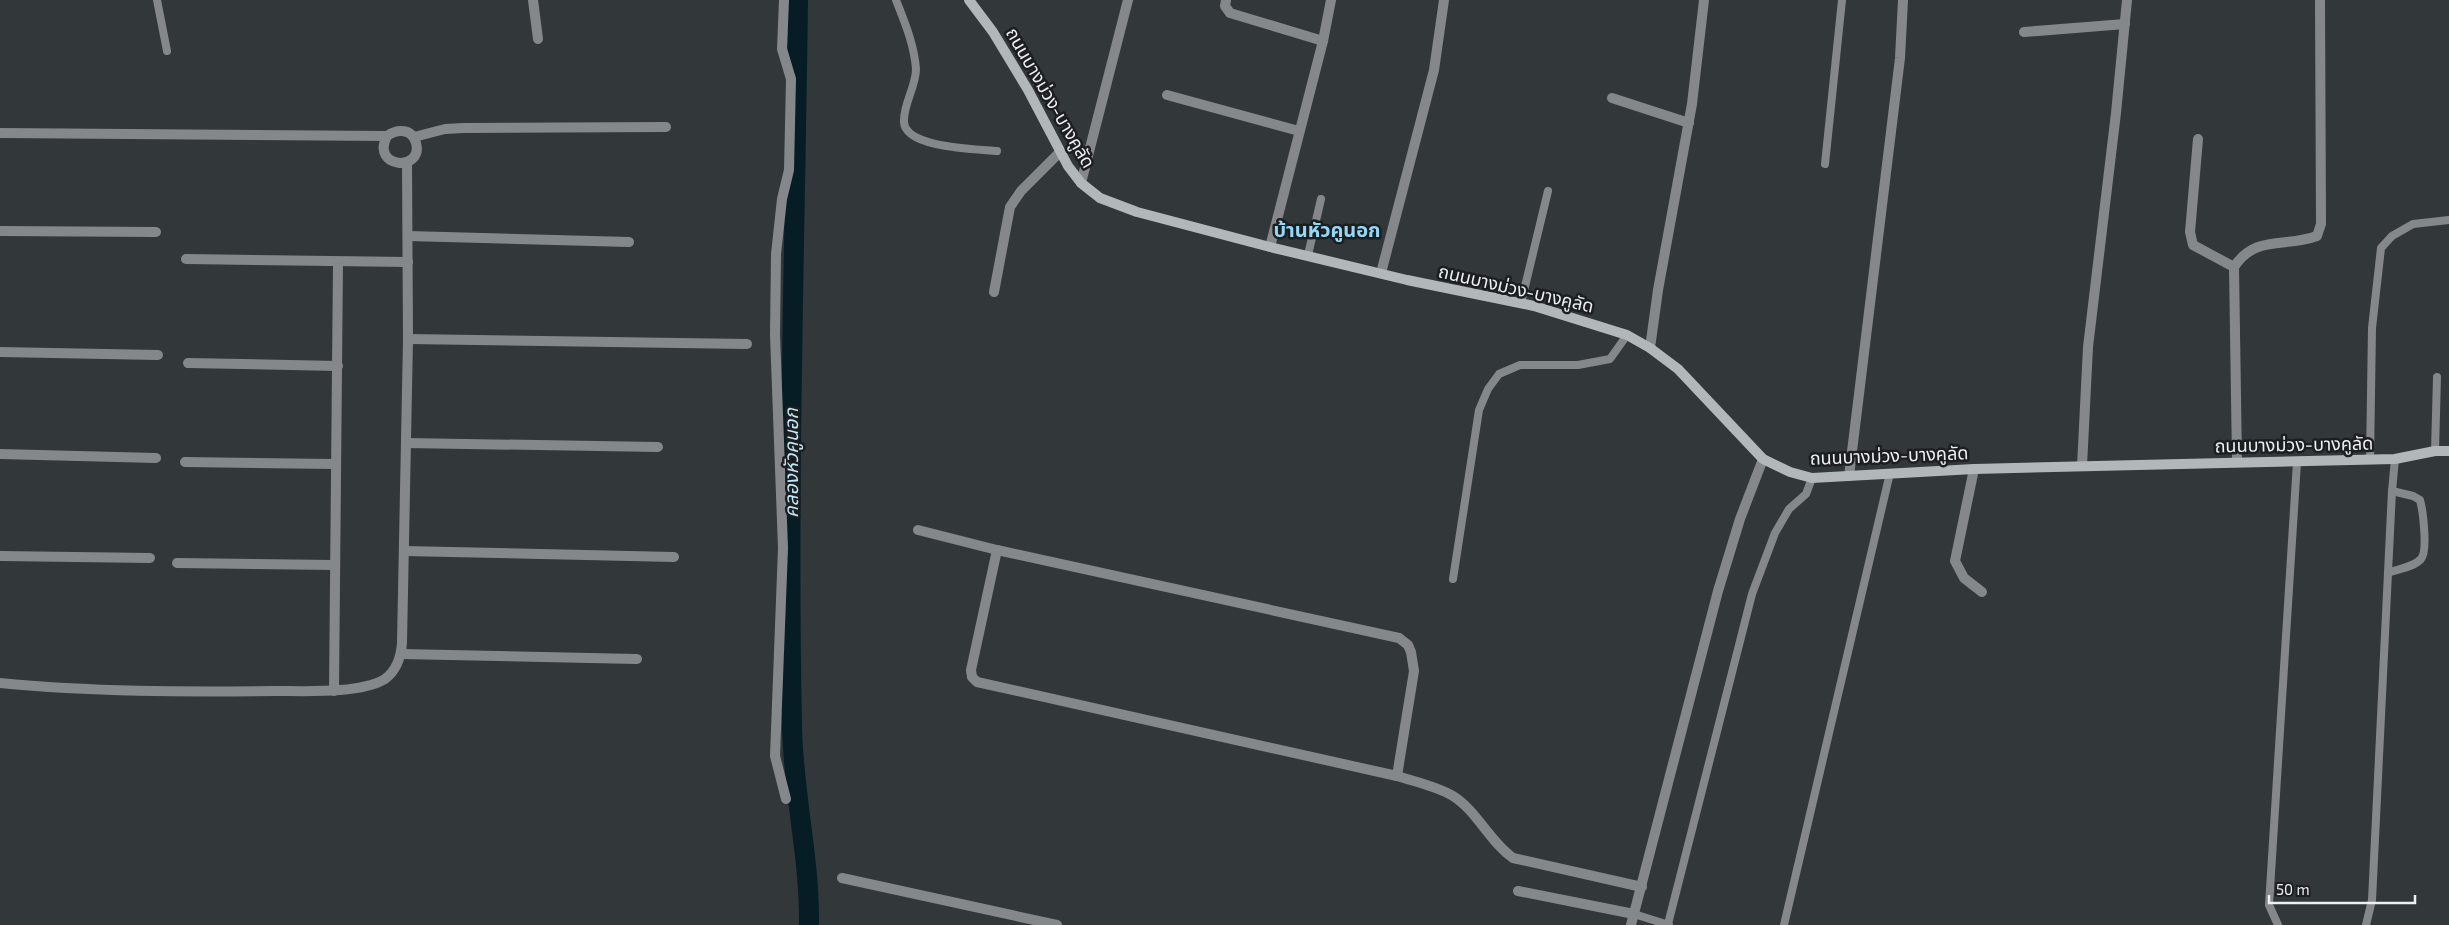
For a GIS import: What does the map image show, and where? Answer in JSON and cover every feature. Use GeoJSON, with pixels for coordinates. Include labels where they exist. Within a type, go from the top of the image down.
{"type":"FeatureCollection","features":[{"type":"Feature","properties":{"kind":"street"},"geometry":{"type":"LineString","coordinates":[[533,0],[538,39]]}},
{"type":"Feature","properties":{"kind":"street"},"geometry":{"type":"LineString","coordinates":[[784,0],[782,49],[791,78],[789,170],[782,199],[776,254],[776,335],[783,548],[775,756],[786,799]]}},
{"type":"Feature","properties":{"kind":"street","name":"ถนนบางม่วง-บางคูลัด"},"geometry":{"type":"LineString","coordinates":[[968,0],[993,32],[1028,90],[1068,166],[1081,183],[1100,198],[1137,212],[1270,247],[1407,280],[1521,303],[1628,335],[1650,348],[1678,369],[1763,459],[1790,472],[1812,478],[1974,469],[2237,461],[2395,460],[2435,451],[2449,451]]}},
{"type":"Feature","properties":{"kind":"street"},"geometry":{"type":"LineString","coordinates":[[1081,183],[1128,0]]}},
{"type":"Feature","properties":{"kind":"street"},"geometry":{"type":"LineString","coordinates":[[1226,0],[1226,6],[1230,13],[1323,41]]}},
{"type":"Feature","properties":{"kind":"street"},"geometry":{"type":"LineString","coordinates":[[1270,247],[1323,41],[1331,0]]}},
{"type":"Feature","properties":{"kind":"street"},"geometry":{"type":"LineString","coordinates":[[1381,273],[1434,70],[1444,0]]}},
{"type":"Feature","properties":{"kind":"street"},"geometry":{"type":"LineString","coordinates":[[1650,348],[1688,123],[1704,0]]}},
{"type":"Feature","properties":{"kind":"street"},"geometry":{"type":"LineString","coordinates":[[1850,476],[1900,58],[1903,0]]}},
{"type":"Feature","properties":{"kind":"street"},"geometry":{"type":"LineString","coordinates":[[2082,466],[2088,347],[2106,205],[2127,0]]}},
{"type":"Feature","properties":{"kind":"street"},"geometry":{"type":"LineString","coordinates":[[2237,461],[2234,267],[2243,254],[2259,245],[2308,240],[2317,236],[2319,230],[2322,169],[2320,0]]}},
{"type":"Feature","properties":{"kind":"street"},"geometry":{"type":"LineString","coordinates":[[2024,32],[2125,24]]}},
{"type":"Feature","properties":{"kind":"street"},"geometry":{"type":"LineString","coordinates":[[1167,95],[1299,132]]}},
{"type":"Feature","properties":{"kind":"street"},"geometry":{"type":"LineString","coordinates":[[1612,98],[1688,123]]}},
{"type":"Feature","properties":{"kind":"street"},"geometry":{"type":"LineString","coordinates":[[414,137],[445,129],[463,128],[666,126]]}},
{"type":"Feature","properties":{"kind":"street"},"geometry":{"type":"LineString","coordinates":[[401,130],[408,132],[414,137],[417,151],[413,158],[400,164],[387,157],[384,150],[384,142],[387,136],[393,131],[401,130]]}},
{"type":"Feature","properties":{"kind":"street"},"geometry":{"type":"LineString","coordinates":[[0,133],[387,136]]}},
{"type":"Feature","properties":{"kind":"street"},"geometry":{"type":"LineString","coordinates":[[2198,139],[2190,232],[2193,245],[2234,267]]}},
{"type":"Feature","properties":{"kind":"street"},"geometry":{"type":"LineString","coordinates":[[994,292],[1010,207],[1021,191],[1060,152]]}},
{"type":"Feature","properties":{"kind":"street"},"geometry":{"type":"LineString","coordinates":[[0,682],[34,686],[224,692],[334,691],[374,684],[394,670],[401,654],[404,551],[408,339],[407,162]]}},
{"type":"Feature","properties":{"kind":"street"},"geometry":{"type":"LineString","coordinates":[[0,231],[156,232]]}},
{"type":"Feature","properties":{"kind":"street"},"geometry":{"type":"LineString","coordinates":[[408,236],[629,242]]}},
{"type":"Feature","properties":{"kind":"street"},"geometry":{"type":"LineString","coordinates":[[186,259],[408,262]]}},
{"type":"Feature","properties":{"kind":"street"},"geometry":{"type":"LineString","coordinates":[[334,691],[338,262]]}},
{"type":"Feature","properties":{"kind":"street"},"geometry":{"type":"LineString","coordinates":[[408,339],[747,344]]}},
{"type":"Feature","properties":{"kind":"street"},"geometry":{"type":"LineString","coordinates":[[0,352],[158,356]]}},
{"type":"Feature","properties":{"kind":"street"},"geometry":{"type":"LineString","coordinates":[[188,363],[338,366]]}},
{"type":"Feature","properties":{"kind":"street"},"geometry":{"type":"LineString","coordinates":[[406,443],[658,447]]}},
{"type":"Feature","properties":{"kind":"street"},"geometry":{"type":"LineString","coordinates":[[0,454],[156,458]]}},
{"type":"Feature","properties":{"kind":"street"},"geometry":{"type":"LineString","coordinates":[[1631,925],[1718,590],[1740,519],[1763,459]]}},
{"type":"Feature","properties":{"kind":"street"},"geometry":{"type":"LineString","coordinates":[[185,462],[335,464]]}},
{"type":"Feature","properties":{"kind":"street"},"geometry":{"type":"LineString","coordinates":[[1974,469],[1955,561],[1964,578],[1982,592]]}},
{"type":"Feature","properties":{"kind":"street"},"geometry":{"type":"LineString","coordinates":[[918,530],[997,550],[1399,638],[1408,645],[1414,666],[1398,776]]}},
{"type":"Feature","properties":{"kind":"street"},"geometry":{"type":"LineString","coordinates":[[997,550],[970,670],[972,677],[978,682],[1398,776],[1440,789],[1454,796],[1499,847],[1512,858],[1642,887]]}},
{"type":"Feature","properties":{"kind":"street"},"geometry":{"type":"LineString","coordinates":[[404,551],[674,556]]}},
{"type":"Feature","properties":{"kind":"street"},"geometry":{"type":"LineString","coordinates":[[0,556],[150,558]]}},
{"type":"Feature","properties":{"kind":"street"},"geometry":{"type":"LineString","coordinates":[[177,563],[334,565]]}},
{"type":"Feature","properties":{"kind":"street"},"geometry":{"type":"LineString","coordinates":[[401,654],[637,659]]}},
{"type":"Feature","properties":{"kind":"street"},"geometry":{"type":"LineString","coordinates":[[842,878],[1057,925]]}},
{"type":"Feature","properties":{"kind":"street"},"geometry":{"type":"LineString","coordinates":[[1518,891],[1634,914]]}},
{"type":"Feature","properties":{"kind":"lane"},"geometry":{"type":"LineString","coordinates":[[157,0],[167,51]]}},
{"type":"Feature","properties":{"kind":"lane"},"geometry":{"type":"LineString","coordinates":[[896,0],[907,24],[916,71],[904,122],[907,132],[915,138],[933,144],[996,151]]}},
{"type":"Feature","properties":{"kind":"lane"},"geometry":{"type":"LineString","coordinates":[[1826,164],[1842,0]]}},
{"type":"Feature","properties":{"kind":"lane"},"geometry":{"type":"LineString","coordinates":[[1521,303],[1548,190]]}},
{"type":"Feature","properties":{"kind":"lane"},"geometry":{"type":"LineString","coordinates":[[1308,255],[1321,199]]}},
{"type":"Feature","properties":{"kind":"lane"},"geometry":{"type":"LineString","coordinates":[[2370,460],[2372,328],[2381,248],[2392,236],[2413,224],[2449,220]]}},
{"type":"Feature","properties":{"kind":"lane"},"geometry":{"type":"LineString","coordinates":[[1453,579],[1479,410],[1488,389],[1499,374],[1520,364],[1578,365],[1610,359],[1628,335]]}},
{"type":"Feature","properties":{"kind":"lane"},"geometry":{"type":"LineString","coordinates":[[2435,451],[2437,377]]}},
{"type":"Feature","properties":{"kind":"lane"},"geometry":{"type":"LineString","coordinates":[[2366,925],[2372,900],[2395,460]]}},
{"type":"Feature","properties":{"kind":"lane"},"geometry":{"type":"LineString","coordinates":[[2278,925],[2269,906],[2297,462]]}},
{"type":"Feature","properties":{"kind":"lane"},"geometry":{"type":"LineString","coordinates":[[1784,925],[1890,473]]}},
{"type":"Feature","properties":{"kind":"lane"},"geometry":{"type":"LineString","coordinates":[[1634,914],[1669,925],[1752,594],[1774,533],[1789,509],[1806,494],[1812,478]]}},
{"type":"Feature","properties":{"kind":"lane"},"geometry":{"type":"LineString","coordinates":[[2388,573],[2416,563],[2422,558],[2425,549],[2420,500],[2392,491]]}},
{"type":"Feature","properties":{"kind":"waterway","name":"คลองหัวคูนอก"},"geometry":{"type":"LineString","coordinates":[[798,0],[790,544],[792,726],[795,776],[807,875],[809,925]]}},
{"type":"Feature","properties":{"kind":"district","name":"บ้านหัวคูนอก"},"geometry":{"type":"Point","coordinates":[1327,230]}}]}
